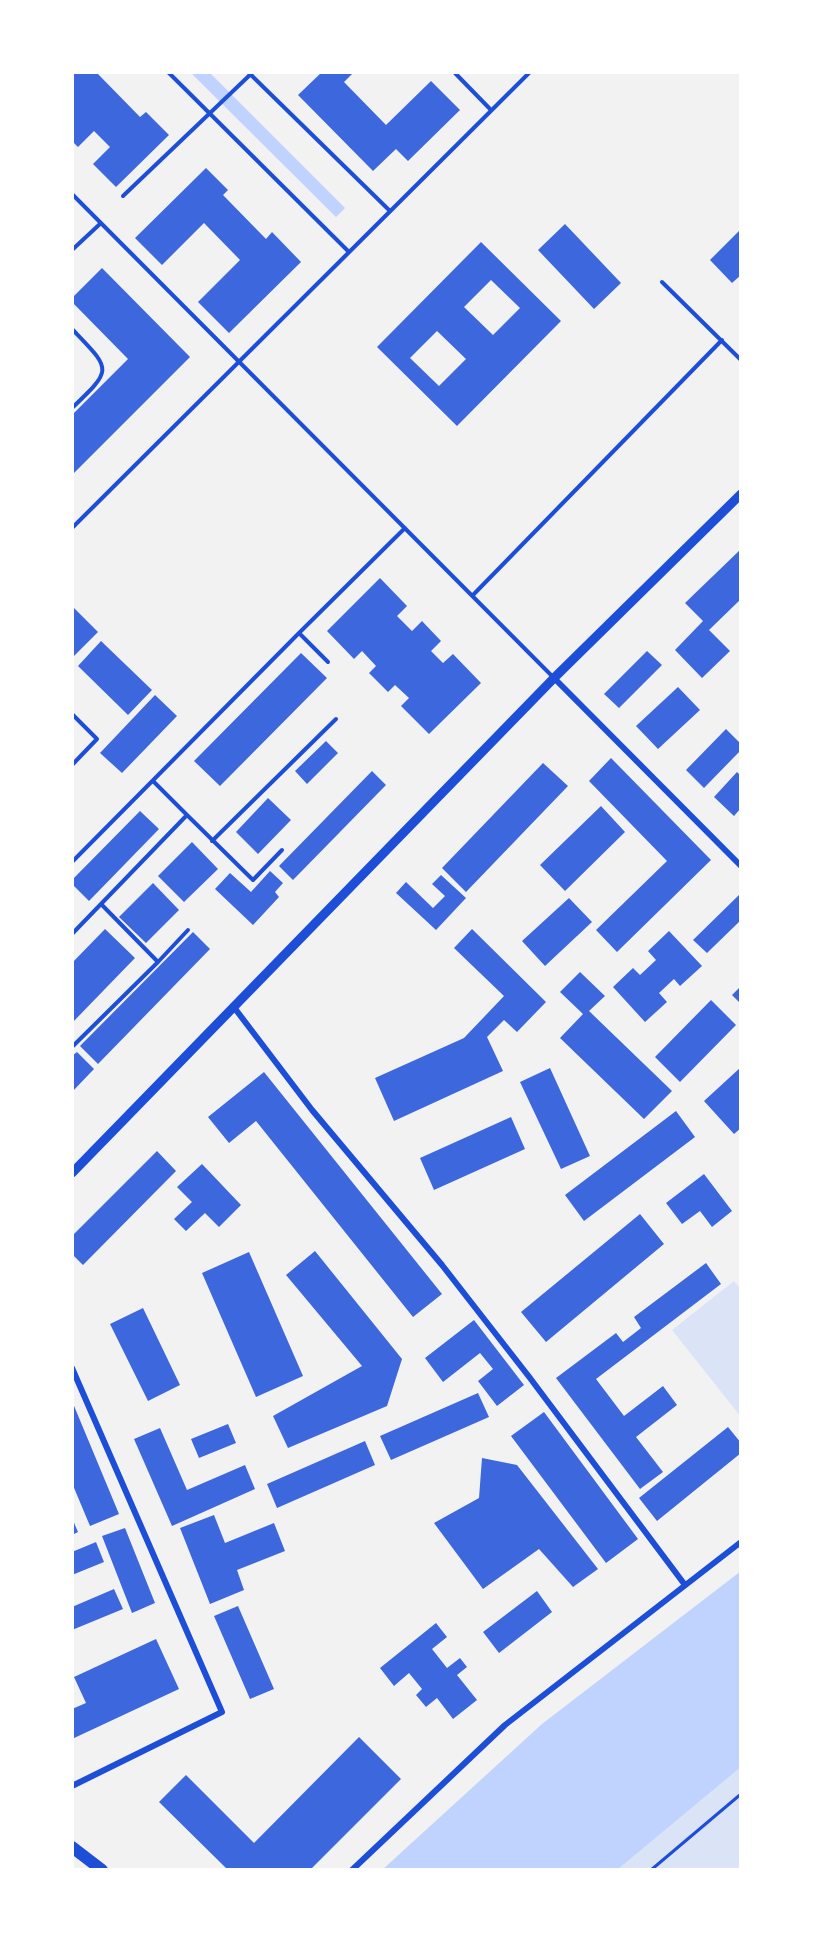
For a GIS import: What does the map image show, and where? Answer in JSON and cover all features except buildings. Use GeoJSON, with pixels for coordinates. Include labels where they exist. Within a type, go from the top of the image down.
{"type":"FeatureCollection","features":[{"type":"Feature","properties":{"kind":"main road"},"geometry":{"type":"LineString","coordinates":[[72,1847],[102,1870]]}},
{"type":"Feature","properties":{"kind":"street"},"geometry":{"type":"LineString","coordinates":[[72,1173],[554,678],[741,494]]}},
{"type":"Feature","properties":{"kind":"street"},"geometry":{"type":"LineString","coordinates":[[554,678],[741,866]]}},
{"type":"Feature","properties":{"kind":"street"},"geometry":{"type":"LineString","coordinates":[[233,1006],[312,1110],[442,1266],[523,1369],[685,1586]]}},
{"type":"Feature","properties":{"kind":"street"},"geometry":{"type":"LineString","coordinates":[[72,1368],[222,1712],[72,1786]]}},
{"type":"Feature","properties":{"kind":"street"},"geometry":{"type":"LineString","coordinates":[[352,1870],[505,1725],[741,1542]]}},
{"type":"Feature","properties":{"kind":"lane"},"geometry":{"type":"LineString","coordinates":[[168,72],[348,252]]}},
{"type":"Feature","properties":{"kind":"lane"},"geometry":{"type":"LineString","coordinates":[[454,72],[491,110]]}},
{"type":"Feature","properties":{"kind":"lane"},"geometry":{"type":"LineString","coordinates":[[72,528],[530,72]]}},
{"type":"Feature","properties":{"kind":"lane"},"geometry":{"type":"LineString","coordinates":[[123,196],[250,73],[389,210]]}},
{"type":"Feature","properties":{"kind":"lane"},"geometry":{"type":"LineString","coordinates":[[72,194],[554,678]]}},
{"type":"Feature","properties":{"kind":"lane"},"geometry":{"type":"LineString","coordinates":[[72,250],[101,224]]}},
{"type":"Feature","properties":{"kind":"lane"},"geometry":{"type":"LineString","coordinates":[[662,282],[741,360]]}},
{"type":"Feature","properties":{"kind":"lane"},"geometry":{"type":"LineString","coordinates":[[72,328],[102,359],[104,372],[100,381],[72,408]]}},
{"type":"Feature","properties":{"kind":"lane"},"geometry":{"type":"LineString","coordinates":[[473,595],[722,340]]}},
{"type":"Feature","properties":{"kind":"lane"},"geometry":{"type":"LineString","coordinates":[[72,862],[405,528]]}},
{"type":"Feature","properties":{"kind":"lane"},"geometry":{"type":"LineString","coordinates":[[299,633],[328,662]]}},
{"type":"Feature","properties":{"kind":"lane"},"geometry":{"type":"LineString","coordinates":[[72,714],[97,739],[72,765]]}},
{"type":"Feature","properties":{"kind":"lane"},"geometry":{"type":"LineString","coordinates":[[212,840],[336,719]]}},
{"type":"Feature","properties":{"kind":"lane"},"geometry":{"type":"LineString","coordinates":[[153,781],[253,880],[282,850]]}},
{"type":"Feature","properties":{"kind":"lane"},"geometry":{"type":"LineString","coordinates":[[72,934],[187,816]]}},
{"type":"Feature","properties":{"kind":"lane"},"geometry":{"type":"LineString","coordinates":[[102,905],[158,962]]}},
{"type":"Feature","properties":{"kind":"lane"},"geometry":{"type":"LineString","coordinates":[[72,1047],[188,930]]}},
{"type":"Feature","properties":{"kind":"path"},"geometry":{"type":"LineString","coordinates":[[651,1870],[741,1794]]}},
{"type":"Feature","properties":{"kind":"shaded area"},"geometry":{"type":"Polygon","coordinates":[[[734,1281],[741,1289],[741,1417],[672,1330],[734,1281]]]}},
{"type":"Feature","properties":{"kind":"shaded area"},"geometry":{"type":"Polygon","coordinates":[[[741,1767],[741,1865],[736,1870],[617,1870],[741,1767]]]}},
{"type":"Feature","properties":{"kind":"water"},"geometry":{"type":"Polygon","coordinates":[[[190,72],[209,72],[345,208],[336,217],[190,72]]]}},
{"type":"Feature","properties":{"kind":"water"},"geometry":{"type":"Polygon","coordinates":[[[741,1571],[741,1767],[617,1870],[382,1870],[542,1724],[741,1571]]]}}]}
